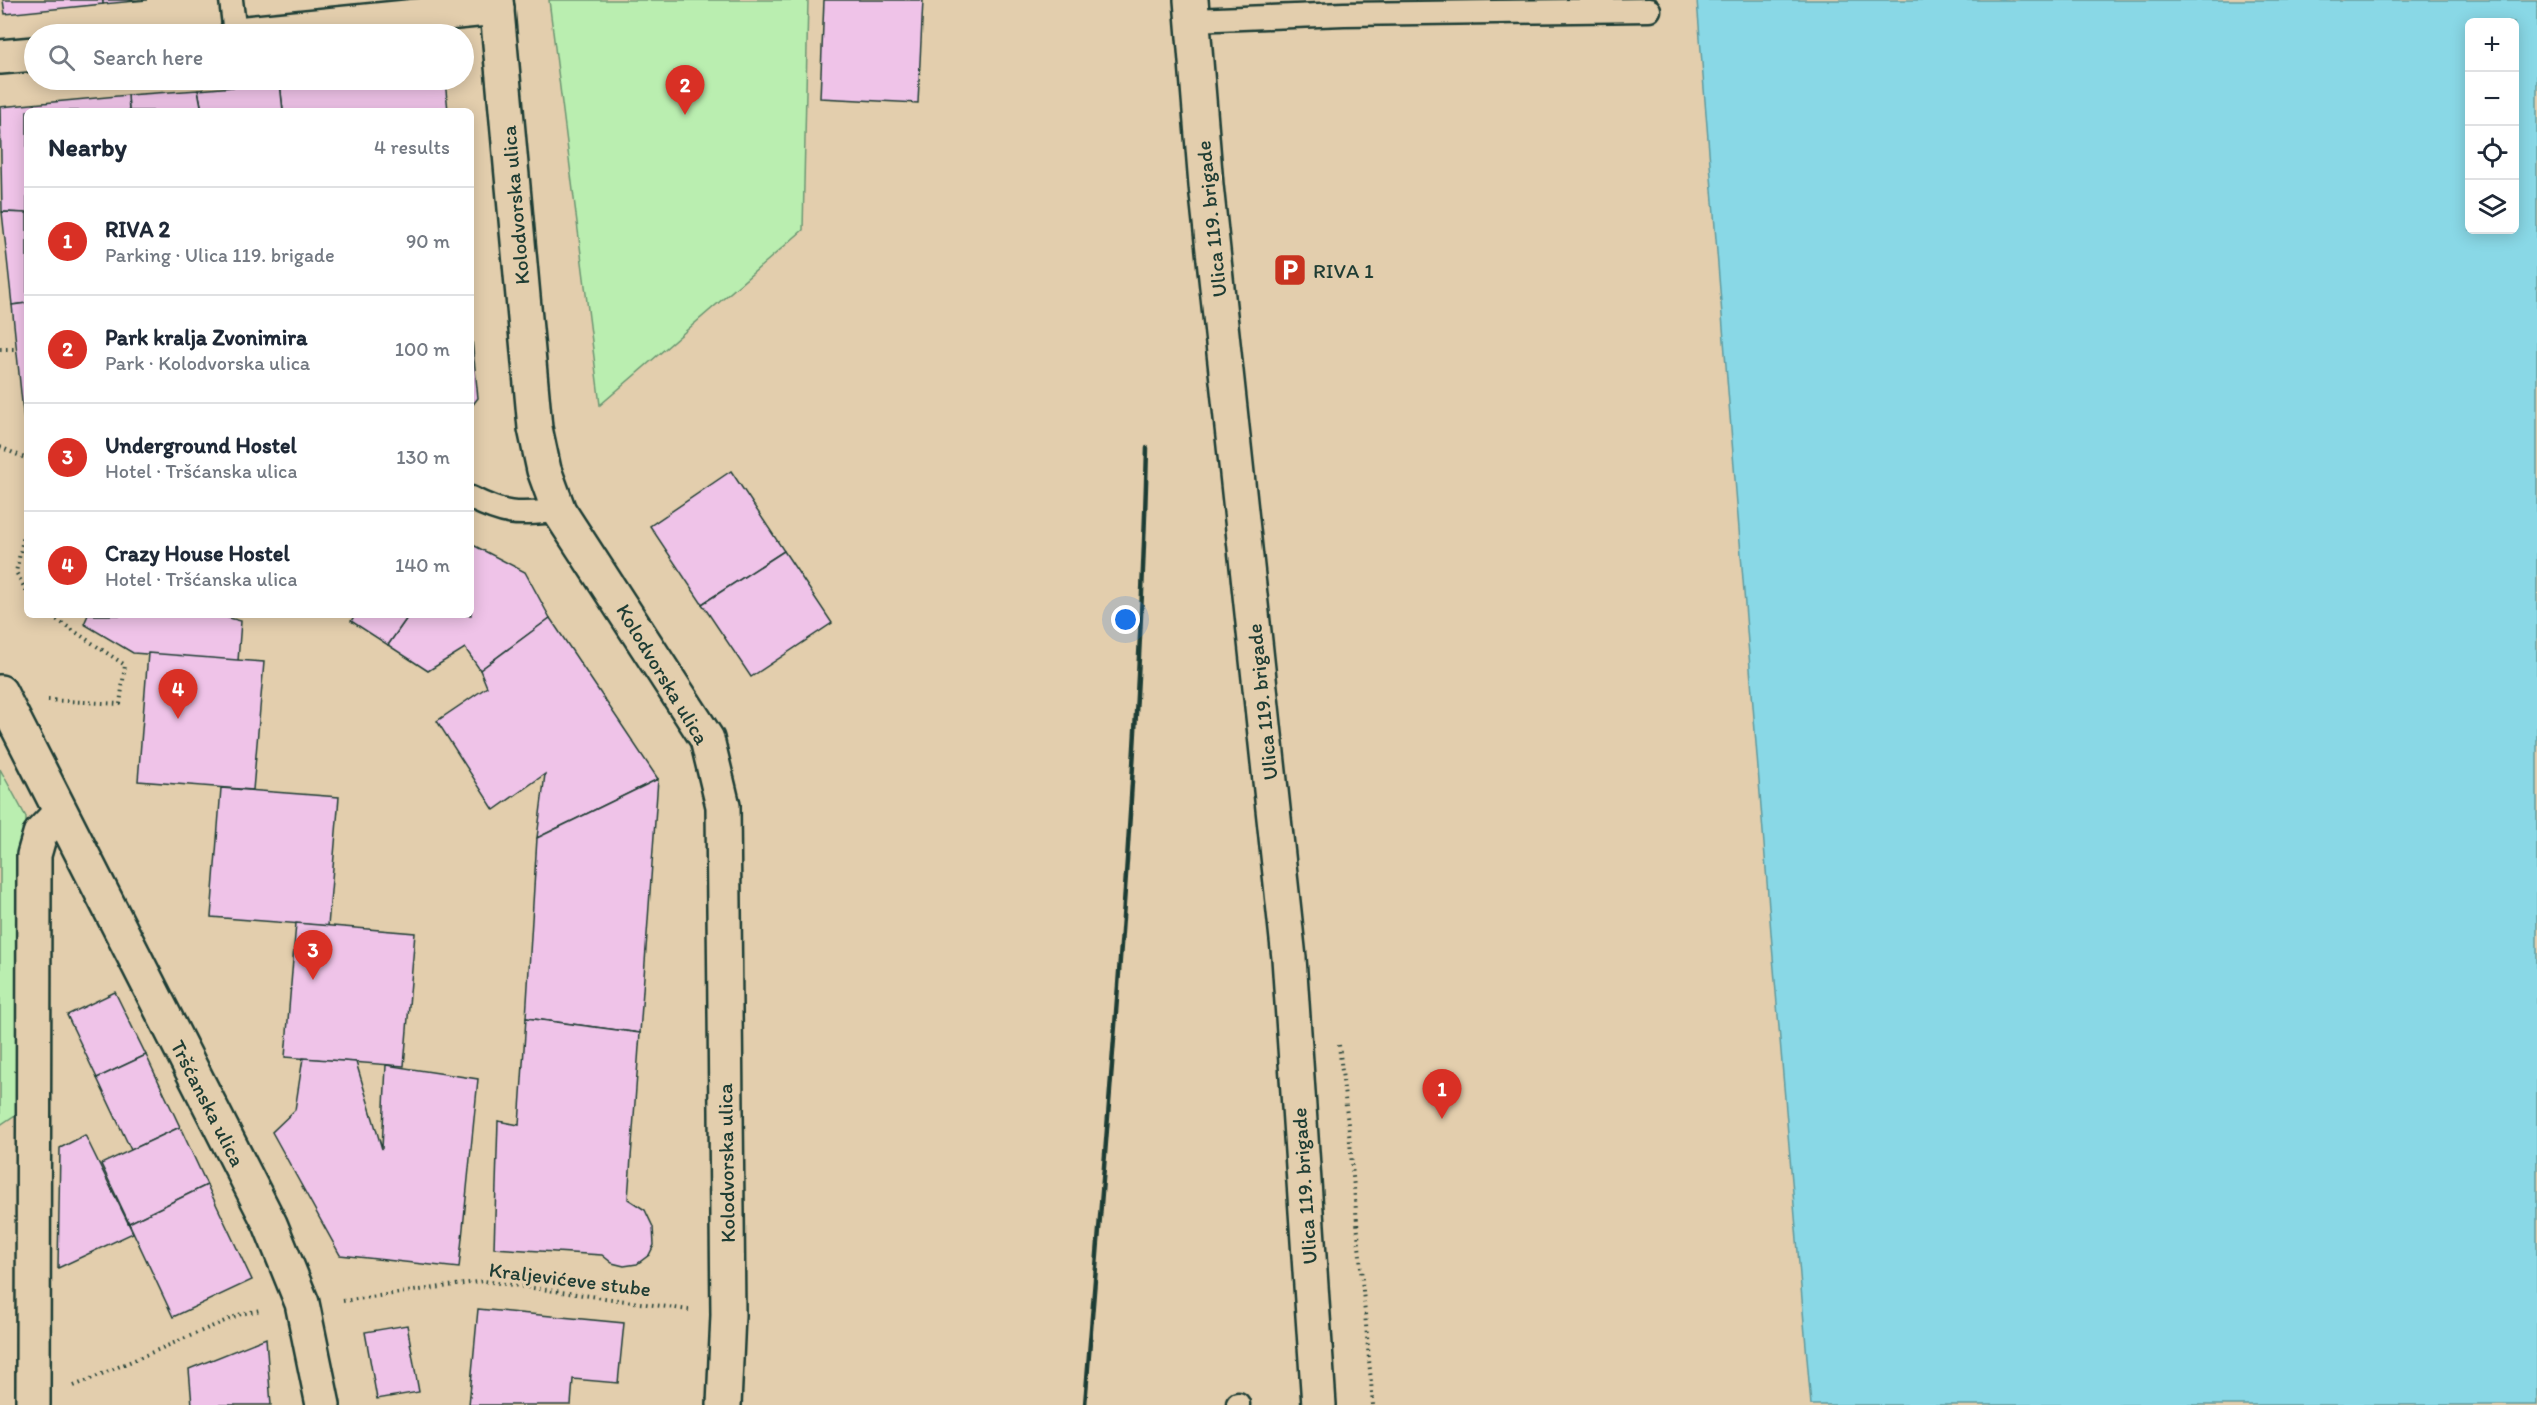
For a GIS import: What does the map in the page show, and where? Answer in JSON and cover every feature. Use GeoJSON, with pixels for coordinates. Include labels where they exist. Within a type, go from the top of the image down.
{"type":"FeatureCollection","features":[{"type":"Feature","properties":{"kind":"street"},"geometry":{"type":"LineString","coordinates":[[323,24],[496,4]]}},
{"type":"Feature","properties":{"kind":"street","name":"Kolodvorska ulica"},"geometry":{"type":"LineString","coordinates":[[496,4],[535,428],[544,470],[560,511],[707,739],[723,806],[728,1315],[724,1405]]}},
{"type":"Feature","properties":{"kind":"street","name":"Ulica 119. brigade"},"geometry":{"type":"LineString","coordinates":[[1192,10],[1206,185],[1289,958],[1319,1405]]}},
{"type":"Feature","properties":{"kind":"street"},"geometry":{"type":"LineString","coordinates":[[0,57],[24,55]]}},
{"type":"Feature","properties":{"kind":"street","name":"Tršćanska ulica"},"geometry":{"type":"LineString","coordinates":[[1,694],[270,1224],[302,1303],[323,1405]]}},
{"type":"Feature","properties":{"kind":"street"},"geometry":{"type":"LineString","coordinates":[[33,1404],[34,855],[40,834],[60,813]]}},
{"type":"Feature","properties":{"kind":"lane"},"geometry":{"type":"LineString","coordinates":[[231,0],[235,24]]}},
{"type":"Feature","properties":{"kind":"lane"},"geometry":{"type":"LineString","coordinates":[[1192,10],[1333,14],[1649,10]]}},
{"type":"Feature","properties":{"kind":"lane"},"geometry":{"type":"LineString","coordinates":[[474,499],[498,511],[517,514],[560,511]]}},
{"type":"Feature","properties":{"kind":"path"},"geometry":{"type":"LineString","coordinates":[[0,349],[16,349]]}},
{"type":"Feature","properties":{"kind":"path"},"geometry":{"type":"LineString","coordinates":[[0,447],[24,458]]}},
{"type":"Feature","properties":{"kind":"path"},"geometry":{"type":"LineString","coordinates":[[24,535],[16,572],[24,587]]}},
{"type":"Feature","properties":{"kind":"path"},"geometry":{"type":"LineString","coordinates":[[1,694],[120,704],[125,665],[54,618]]}},
{"type":"Feature","properties":{"kind":"path","name":"Kraljevićeve stube"},"geometry":{"type":"LineString","coordinates":[[33,1404],[241,1314],[302,1303],[355,1300],[484,1281],[728,1315]]}},
{"type":"Feature","properties":{"kind":"green space"},"geometry":{"type":"Polygon","coordinates":[[[549,0],[808,0],[803,230],[600,405],[549,0]]]}},
{"type":"Feature","properties":{"kind":"green space"},"geometry":{"type":"Polygon","coordinates":[[[0,769],[26,817],[24,1109],[0,1125],[0,769]]]}},
{"type":"Feature","properties":{"kind":"water"},"geometry":{"type":"Polygon","coordinates":[[[1697,0],[2537,0],[2537,1405],[1811,1405],[1697,0]]]}},
{"type":"Feature","properties":{"kind":"building"},"geometry":{"type":"Polygon","coordinates":[[[3,0],[103,0],[103,4],[5,14],[3,0]]]}},
{"type":"Feature","properties":{"kind":"building"},"geometry":{"type":"Polygon","coordinates":[[[103,0],[147,0],[103,4],[103,0]]]}},
{"type":"Feature","properties":{"kind":"building"},"geometry":{"type":"Polygon","coordinates":[[[824,0],[923,0],[918,103],[820,98],[824,0]]]}},
{"type":"Feature","properties":{"kind":"building"},"geometry":{"type":"Polygon","coordinates":[[[198,90],[281,90],[283,108],[201,108],[198,90]]]}},
{"type":"Feature","properties":{"kind":"building"},"geometry":{"type":"Polygon","coordinates":[[[198,90],[201,108],[129,108],[128,95],[198,90]]]}},
{"type":"Feature","properties":{"kind":"building"},"geometry":{"type":"Polygon","coordinates":[[[281,90],[446,90],[448,108],[283,108],[281,90]]]}},
{"type":"Feature","properties":{"kind":"building"},"geometry":{"type":"Polygon","coordinates":[[[128,95],[129,108],[24,108],[24,213],[2,212],[0,107],[128,95]]]}},
{"type":"Feature","properties":{"kind":"building"},"geometry":{"type":"Polygon","coordinates":[[[2,212],[24,213],[24,303],[12,305],[2,212]]]}},
{"type":"Feature","properties":{"kind":"building"},"geometry":{"type":"Polygon","coordinates":[[[24,303],[24,422],[12,305],[24,303]]]}},
{"type":"Feature","properties":{"kind":"building"},"geometry":{"type":"Polygon","coordinates":[[[474,359],[478,398],[474,403],[474,359]]]}},
{"type":"Feature","properties":{"kind":"building"},"geometry":{"type":"Polygon","coordinates":[[[731,471],[784,551],[702,604],[650,526],[731,471]]]}},
{"type":"Feature","properties":{"kind":"building"},"geometry":{"type":"Polygon","coordinates":[[[474,546],[525,572],[550,618],[480,670],[465,648],[428,671],[388,645],[407,618],[474,618],[474,546]]]}},
{"type":"Feature","properties":{"kind":"building"},"geometry":{"type":"Polygon","coordinates":[[[784,551],[832,623],[751,677],[702,604],[784,551]]]}},
{"type":"Feature","properties":{"kind":"building"},"geometry":{"type":"Polygon","coordinates":[[[87,618],[230,618],[241,621],[238,661],[133,653],[84,624],[87,618]]]}},
{"type":"Feature","properties":{"kind":"building"},"geometry":{"type":"Polygon","coordinates":[[[353,618],[407,618],[388,645],[351,621],[353,618]]]}},
{"type":"Feature","properties":{"kind":"building"},"geometry":{"type":"Polygon","coordinates":[[[550,618],[658,779],[537,838],[545,774],[494,810],[437,721],[487,687],[480,670],[550,618]]]}},
{"type":"Feature","properties":{"kind":"building"},"geometry":{"type":"Polygon","coordinates":[[[148,653],[264,662],[253,790],[138,781],[148,653]]]}},
{"type":"Feature","properties":{"kind":"building"},"geometry":{"type":"Polygon","coordinates":[[[658,779],[640,1033],[526,1018],[537,838],[658,779]]]}},
{"type":"Feature","properties":{"kind":"building"},"geometry":{"type":"Polygon","coordinates":[[[221,788],[339,797],[328,926],[211,917],[221,788]]]}},
{"type":"Feature","properties":{"kind":"building"},"geometry":{"type":"Polygon","coordinates":[[[296,923],[415,933],[404,1066],[285,1057],[296,923]]]}},
{"type":"Feature","properties":{"kind":"building"},"geometry":{"type":"Polygon","coordinates":[[[115,992],[146,1055],[97,1078],[67,1015],[115,992]]]}},
{"type":"Feature","properties":{"kind":"building"},"geometry":{"type":"Polygon","coordinates":[[[526,1018],[640,1033],[628,1199],[645,1210],[653,1227],[654,1245],[649,1255],[637,1264],[624,1266],[612,1263],[602,1255],[494,1248],[498,1121],[519,1125],[526,1018]]]}},
{"type":"Feature","properties":{"kind":"building"},"geometry":{"type":"Polygon","coordinates":[[[146,1055],[180,1127],[131,1150],[97,1078],[146,1055]]]}},
{"type":"Feature","properties":{"kind":"building"},"geometry":{"type":"Polygon","coordinates":[[[303,1058],[356,1062],[382,1149],[386,1065],[478,1079],[459,1268],[340,1255],[272,1132],[295,1110],[303,1058]]]}},
{"type":"Feature","properties":{"kind":"building"},"geometry":{"type":"Polygon","coordinates":[[[180,1127],[207,1185],[129,1223],[101,1164],[180,1127]]]}},
{"type":"Feature","properties":{"kind":"building"},"geometry":{"type":"Polygon","coordinates":[[[85,1135],[133,1233],[58,1268],[60,1148],[85,1135]]]}},
{"type":"Feature","properties":{"kind":"building"},"geometry":{"type":"Polygon","coordinates":[[[207,1185],[252,1280],[173,1317],[129,1223],[207,1185]]]}},
{"type":"Feature","properties":{"kind":"building"},"geometry":{"type":"Polygon","coordinates":[[[478,1309],[624,1323],[618,1383],[573,1379],[571,1405],[469,1405],[478,1309]]]}},
{"type":"Feature","properties":{"kind":"building"},"geometry":{"type":"Polygon","coordinates":[[[407,1325],[419,1392],[377,1399],[365,1332],[407,1325]]]}},
{"type":"Feature","properties":{"kind":"building"},"geometry":{"type":"Polygon","coordinates":[[[266,1338],[271,1405],[192,1405],[189,1369],[266,1338]]]}},
{"type":"Feature","properties":{"kind":"railway"},"geometry":{"type":"LineString","coordinates":[[1085,1405],[1130,807],[1147,448]]}},
{"type":"Feature","properties":{"kind":"place","name":"Park kralja Zvonimira"},"geometry":{"type":"Point","coordinates":[685,115]}},
{"type":"Feature","properties":{"kind":"place","name":"RIVA 1"},"geometry":{"type":"Point","coordinates":[1290,270]}},
{"type":"Feature","properties":{"kind":"place","name":"Crazy House Hostel"},"geometry":{"type":"Point","coordinates":[178,719]}},
{"type":"Feature","properties":{"kind":"place","name":"Underground Hostel"},"geometry":{"type":"Point","coordinates":[313,980]}},
{"type":"Feature","properties":{"kind":"place","name":"RIVA 2"},"geometry":{"type":"Point","coordinates":[1442,1119]}}]}
